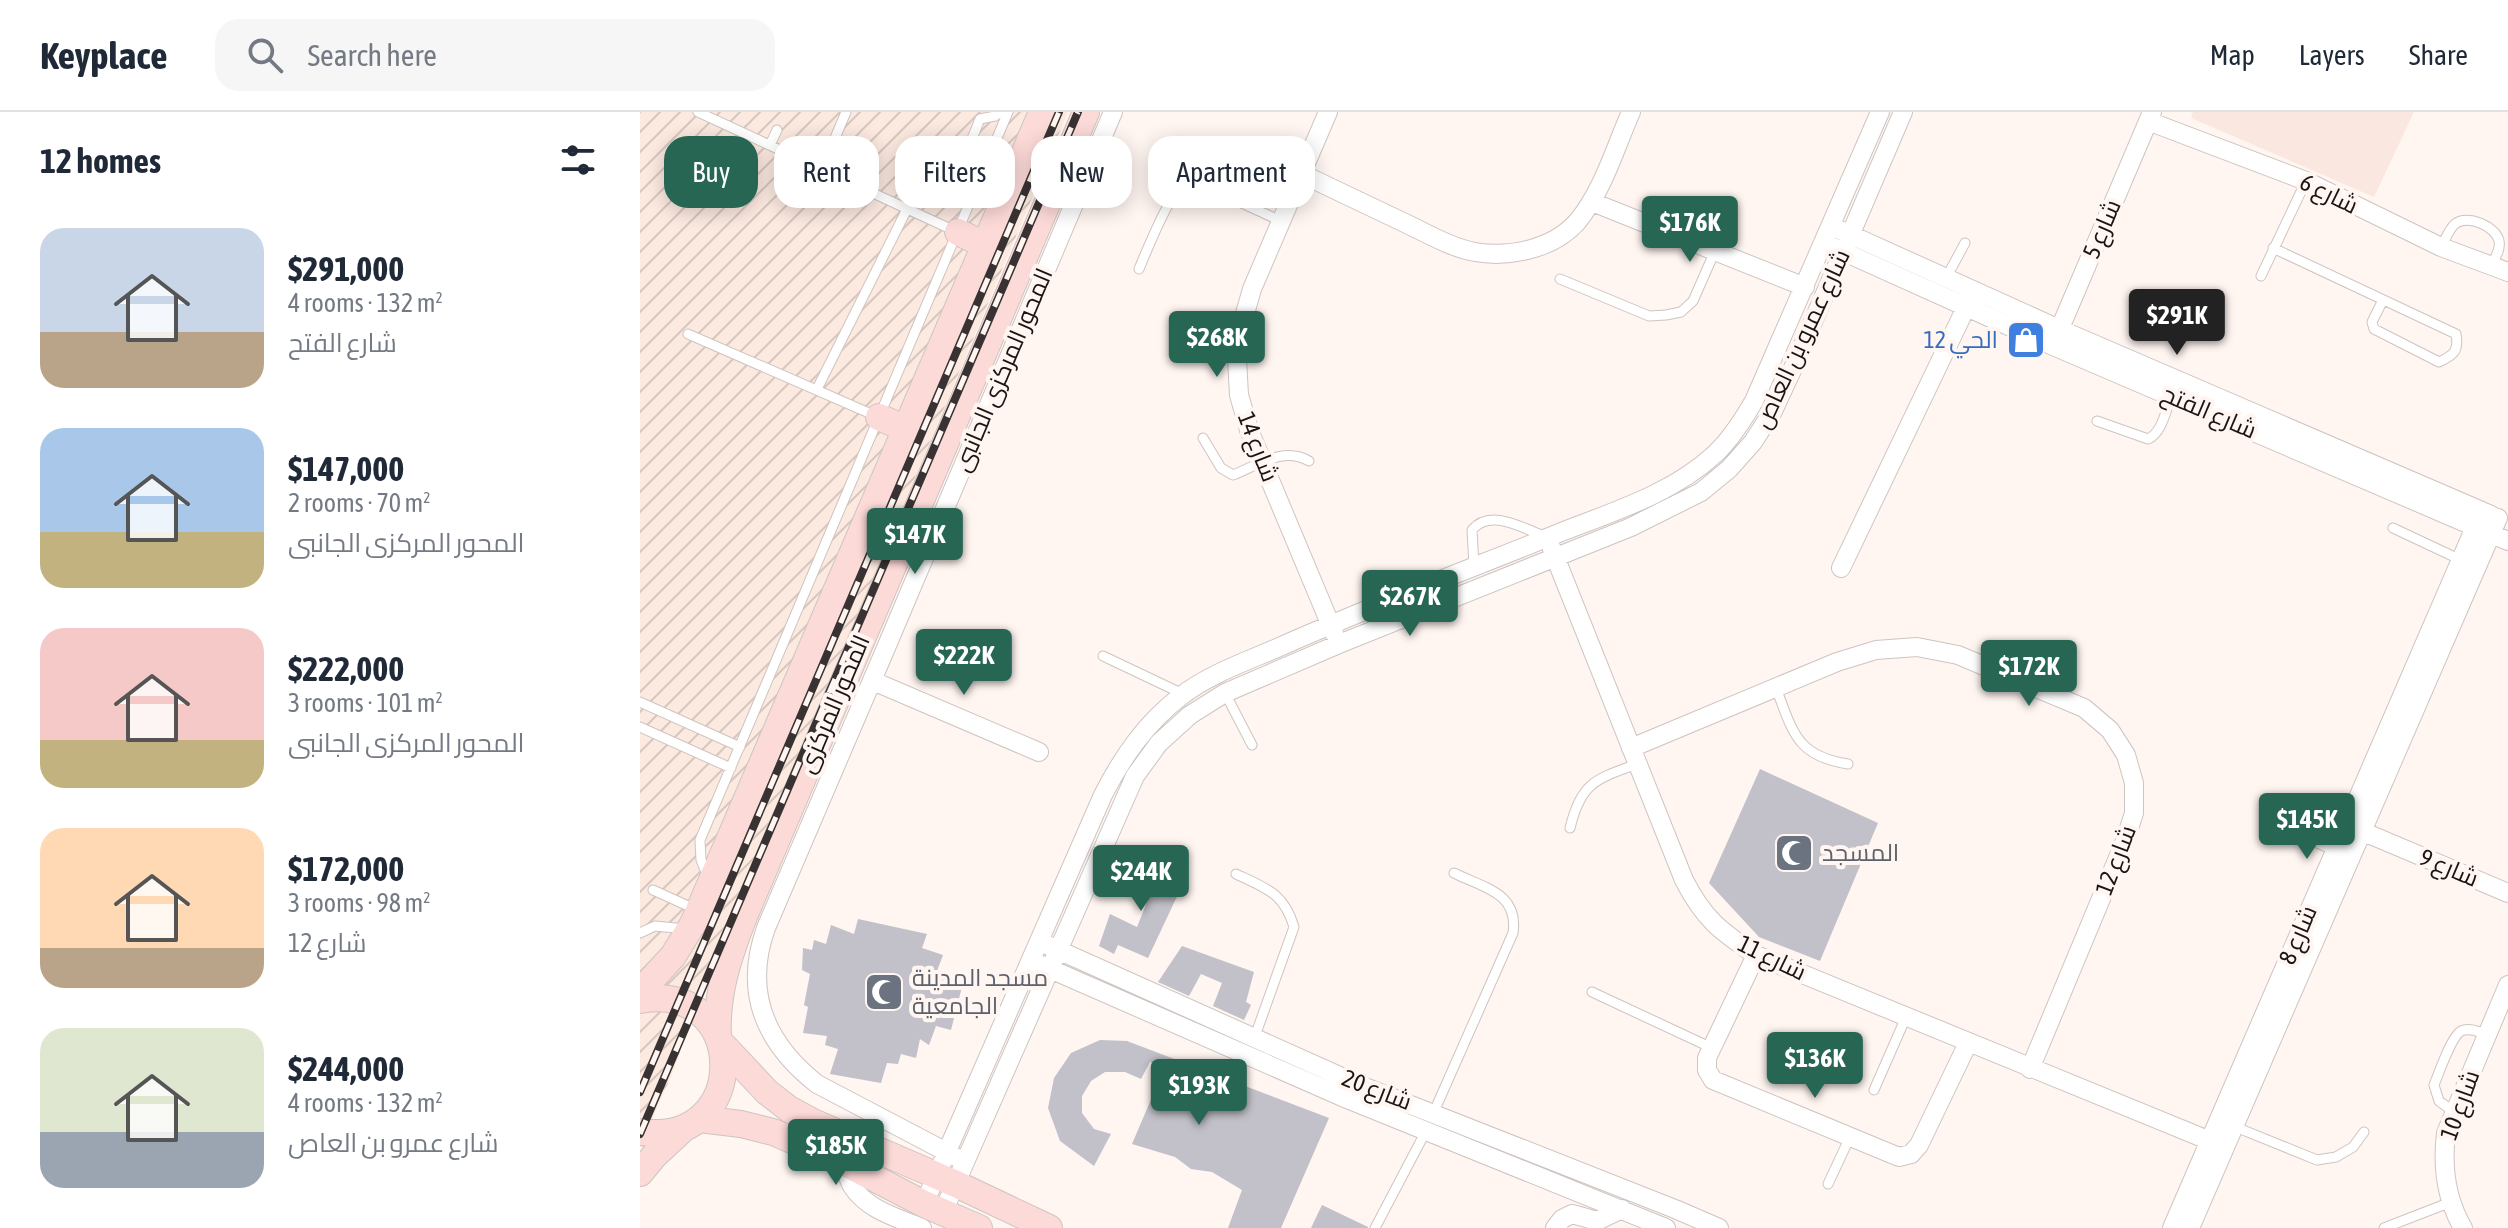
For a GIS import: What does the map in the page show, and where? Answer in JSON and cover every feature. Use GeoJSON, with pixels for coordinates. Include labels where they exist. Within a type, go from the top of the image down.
{"type":"FeatureCollection","features":[{"type":"Feature","properties":{"kind":"main road","name":"المحور المركزى"},"geometry":{"type":"LineString","coordinates":[[640,992],[673,956],[711,883],[1042,112]]}},
{"type":"Feature","properties":{"kind":"main road","name":"المحور المركزى"},"geometry":{"type":"LineString","coordinates":[[692,1123],[709,1109],[722,1085],[721,986],[730,953],[754,923],[1000,342],[1086,112]]}},
{"type":"Feature","properties":{"kind":"main road"},"geometry":{"type":"LineString","coordinates":[[958,232],[985,245]]}},
{"type":"Feature","properties":{"kind":"main road"},"geometry":{"type":"LineString","coordinates":[[879,417],[906,429]]}},
{"type":"Feature","properties":{"kind":"main road"},"geometry":{"type":"LineString","coordinates":[[640,1000],[657,997],[686,1004],[699,1013],[767,1092],[789,1109],[813,1122],[951,1168],[1049,1228]]}},
{"type":"Feature","properties":{"kind":"main road"},"geometry":{"type":"LineString","coordinates":[[640,1132],[656,1134],[692,1123],[741,1124],[773,1132],[843,1162],[930,1215],[979,1228]]}},
{"type":"Feature","properties":{"kind":"main road"},"geometry":{"type":"LineString","coordinates":[[640,1173],[654,1156],[692,1123]]}},
{"type":"Feature","properties":{"kind":"street","name":"المحور المركزى الجانبى"},"geometry":{"type":"LineString","coordinates":[[951,1168],[817,1084],[797,1068],[779,1045],[759,1003],[754,923],[873,681],[1000,342],[1113,112]]}},
{"type":"Feature","properties":{"kind":"street","name":"شارع 14"},"geometry":{"type":"LineString","coordinates":[[1315,143],[1328,112]]}},
{"type":"Feature","properties":{"kind":"street"},"geometry":{"type":"LineString","coordinates":[[1315,180],[1443,241],[1473,251],[1499,254],[1526,251],[1552,240],[1575,224],[1592,202],[1631,112]]}},
{"type":"Feature","properties":{"kind":"street","name":"شارع عمرو بن العاص"},"geometry":{"type":"LineString","coordinates":[[951,1168],[1039,942],[1120,762],[1150,722],[1183,694],[1216,676],[1330,624],[1659,491],[1690,474],[1715,454],[1737,430],[1754,401],[1880,112]]}},
{"type":"Feature","properties":{"kind":"street","name":"شارع عمرو بن العاص"},"geometry":{"type":"LineString","coordinates":[[930,1215],[1050,969],[1135,776],[1159,743],[1190,715],[1225,693],[1668,510],[1701,492],[1729,469],[1753,442],[1773,411],[1903,112]]}},
{"type":"Feature","properties":{"kind":"street","name":"شارع 6"},"geometry":{"type":"LineString","coordinates":[[2150,116],[2306,181],[2441,247],[2500,269]]}},
{"type":"Feature","properties":{"kind":"street","name":"شارع 5"},"geometry":{"type":"LineString","coordinates":[[2056,338],[2150,116]]}},
{"type":"Feature","properties":{"kind":"street"},"geometry":{"type":"LineString","coordinates":[[1592,202],[1805,287]]}},
{"type":"Feature","properties":{"kind":"street","name":"شارع 14"},"geometry":{"type":"LineString","coordinates":[[1287,208],[1252,289],[1242,324],[1237,359],[1239,395],[1262,463],[1339,644]]}},
{"type":"Feature","properties":{"kind":"street","name":"شارع الفتح"},"geometry":{"type":"LineString","coordinates":[[1827,234],[2056,338],[2494,526]]}},
{"type":"Feature","properties":{"kind":"street","name":"شارع الفتح"},"geometry":{"type":"LineString","coordinates":[[1846,243],[1946,278],[1971,299]]}},
{"type":"Feature","properties":{"kind":"street"},"geometry":{"type":"LineString","coordinates":[[1841,568],[1971,299]]}},
{"type":"Feature","properties":{"kind":"street","name":"شارع الفتح"},"geometry":{"type":"LineString","coordinates":[[2056,338],[2171,396],[2494,526]]}},
{"type":"Feature","properties":{"kind":"street","name":"شارع 8"},"geometry":{"type":"LineString","coordinates":[[2172,1228],[2217,1144],[2233,1126],[2461,560],[2494,526]]}},
{"type":"Feature","properties":{"kind":"street","name":"شارع 8"},"geometry":{"type":"LineString","coordinates":[[2190,1228],[2217,1144],[2334,850],[2353,827],[2494,526]]}},
{"type":"Feature","properties":{"kind":"street","name":"شارع 11"},"geometry":{"type":"LineString","coordinates":[[1548,538],[1675,859],[1694,900],[1723,933],[1756,955],[2217,1144]]}},
{"type":"Feature","properties":{"kind":"street","name":"شارع 12"},"geometry":{"type":"LineString","coordinates":[[1634,756],[1776,688],[1837,662],[1876,650],[1917,647],[1958,655],[2084,708],[2110,730],[2126,755],[2134,783],[2134,813],[2030,1069]]}},
{"type":"Feature","properties":{"kind":"street"},"geometry":{"type":"LineString","coordinates":[[873,681],[1039,752]]}},
{"type":"Feature","properties":{"kind":"street","name":"شارع 9"},"geometry":{"type":"LineString","coordinates":[[2353,827],[2508,893]]}},
{"type":"Feature","properties":{"kind":"street","name":"شارع 20"},"geometry":{"type":"LineString","coordinates":[[1039,942],[1355,1083],[1430,1121],[1666,1228]]}},
{"type":"Feature","properties":{"kind":"street"},"geometry":{"type":"LineString","coordinates":[[1756,955],[1707,1058],[1707,1070],[1713,1080],[1850,1137],[1899,1157],[1911,1154],[1919,1145],[1968,1043]]}},
{"type":"Feature","properties":{"kind":"street","name":"شارع 20"},"geometry":{"type":"LineString","coordinates":[[1031,961],[1313,1085],[1430,1121],[1719,1228]]}},
{"type":"Feature","properties":{"kind":"street","name":"شارع 10"},"geometry":{"type":"LineString","coordinates":[[2463,1228],[2451,1202],[2445,1177],[2443,1155],[2446,1133],[2508,985]]}},
{"type":"Feature","properties":{"kind":"street"},"geometry":{"type":"LineString","coordinates":[[1555,1228],[1562,1219],[1572,1214],[1597,1221],[1622,1209]]}},
{"type":"Feature","properties":{"kind":"lane"},"geometry":{"type":"LineString","coordinates":[[698,112],[774,147]]}},
{"type":"Feature","properties":{"kind":"lane"},"geometry":{"type":"LineString","coordinates":[[836,136],[846,112]]}},
{"type":"Feature","properties":{"kind":"lane"},"geometry":{"type":"LineString","coordinates":[[973,136],[980,119],[1001,112]]}},
{"type":"Feature","properties":{"kind":"lane"},"geometry":{"type":"LineString","coordinates":[[998,136],[1008,112]]}},
{"type":"Feature","properties":{"kind":"lane"},"geometry":{"type":"LineString","coordinates":[[770,145],[777,130]]}},
{"type":"Feature","properties":{"kind":"lane"},"geometry":{"type":"LineString","coordinates":[[2261,276],[2306,181]]}},
{"type":"Feature","properties":{"kind":"lane"},"geometry":{"type":"LineString","coordinates":[[1139,269],[1173,197],[1182,186],[1202,185],[1281,221]]}},
{"type":"Feature","properties":{"kind":"lane"},"geometry":{"type":"LineString","coordinates":[[879,196],[958,232]]}},
{"type":"Feature","properties":{"kind":"lane"},"geometry":{"type":"LineString","coordinates":[[711,883],[701,860],[700,840],[968,208]]}},
{"type":"Feature","properties":{"kind":"lane"},"geometry":{"type":"LineString","coordinates":[[817,389],[907,209]]}},
{"type":"Feature","properties":{"kind":"lane"},"geometry":{"type":"LineString","coordinates":[[2441,247],[2453,225],[2462,220],[2472,221],[2493,230],[2498,237],[2500,269]]}},
{"type":"Feature","properties":{"kind":"lane"},"geometry":{"type":"LineString","coordinates":[[1946,278],[1965,243]]}},
{"type":"Feature","properties":{"kind":"lane"},"geometry":{"type":"LineString","coordinates":[[2273,248],[2456,334],[2458,347],[2453,355],[2439,362],[2374,329],[2372,322],[2383,300]]}},
{"type":"Feature","properties":{"kind":"lane"},"geometry":{"type":"LineString","coordinates":[[1560,279],[1649,316],[1666,315],[1681,312],[1693,301],[1715,251]]}},
{"type":"Feature","properties":{"kind":"lane"},"geometry":{"type":"LineString","coordinates":[[688,334],[879,417]]}},
{"type":"Feature","properties":{"kind":"lane"},"geometry":{"type":"LineString","coordinates":[[2097,421],[2148,439],[2154,437],[2171,396]]}},
{"type":"Feature","properties":{"kind":"lane"},"geometry":{"type":"LineString","coordinates":[[1203,438],[1221,468],[1233,475],[1286,453],[1309,461]]}},
{"type":"Feature","properties":{"kind":"lane"},"geometry":{"type":"LineString","coordinates":[[1474,567],[1472,530],[1477,524],[1492,518],[1548,538]]}},
{"type":"Feature","properties":{"kind":"lane"},"geometry":{"type":"LineString","coordinates":[[2393,528],[2461,560]]}},
{"type":"Feature","properties":{"kind":"lane"},"geometry":{"type":"LineString","coordinates":[[1103,656],[1183,694]]}},
{"type":"Feature","properties":{"kind":"lane"},"geometry":{"type":"LineString","coordinates":[[1776,688],[1793,732],[1807,749],[1826,761],[1848,764]]}},
{"type":"Feature","properties":{"kind":"lane"},"geometry":{"type":"LineString","coordinates":[[1225,693],[1252,745]]}},
{"type":"Feature","properties":{"kind":"lane"},"geometry":{"type":"LineString","coordinates":[[640,702],[740,747]]}},
{"type":"Feature","properties":{"kind":"lane"},"geometry":{"type":"LineString","coordinates":[[640,727],[731,768]]}},
{"type":"Feature","properties":{"kind":"lane"},"geometry":{"type":"LineString","coordinates":[[1570,828],[1579,802],[1596,779],[1634,756]]}},
{"type":"Feature","properties":{"kind":"lane"},"geometry":{"type":"LineString","coordinates":[[2289,831],[2334,850]]}},
{"type":"Feature","properties":{"kind":"lane"},"geometry":{"type":"LineString","coordinates":[[1375,1228],[1430,1121],[1513,933],[1515,921],[1512,908],[1504,898],[1454,873]]}},
{"type":"Feature","properties":{"kind":"lane"},"geometry":{"type":"LineString","coordinates":[[1236,874],[1276,893],[1289,909],[1294,927],[1254,1039]]}},
{"type":"Feature","properties":{"kind":"lane"},"geometry":{"type":"LineString","coordinates":[[653,890],[694,920]]}},
{"type":"Feature","properties":{"kind":"lane"},"geometry":{"type":"LineString","coordinates":[[640,933],[655,926],[694,920]]}},
{"type":"Feature","properties":{"kind":"lane"},"geometry":{"type":"LineString","coordinates":[[1592,992],[1712,1048]]}},
{"type":"Feature","properties":{"kind":"lane"},"geometry":{"type":"LineString","coordinates":[[1874,1090],[1906,1017]]}},
{"type":"Feature","properties":{"kind":"lane"},"geometry":{"type":"LineString","coordinates":[[2454,1112],[2439,1101],[2434,1085],[2455,1037],[2470,1029],[2487,1034]]}},
{"type":"Feature","properties":{"kind":"lane"},"geometry":{"type":"LineString","coordinates":[[2233,1126],[2317,1160],[2336,1157],[2353,1147],[2364,1132]]}},
{"type":"Feature","properties":{"kind":"lane"},"geometry":{"type":"LineString","coordinates":[[1828,1184],[1850,1137]]}},
{"type":"Feature","properties":{"kind":"lane"},"geometry":{"type":"LineString","coordinates":[[2384,1228],[2451,1202]]}},
{"type":"Feature","properties":{"kind":"shaded area"},"geometry":{"type":"Polygon","coordinates":[[[640,112],[1068,112],[1058,136],[1031,136],[1031,200],[708,972],[673,1072],[640,1146],[640,112]]]}},
{"type":"Feature","properties":{"kind":"shaded area"},"geometry":{"type":"Polygon","coordinates":[[[2193,112],[2414,112],[2374,197],[2191,118],[2193,112]]]}},
{"type":"Feature","properties":{"kind":"building","name":"المسجد"},"geometry":{"type":"Polygon","coordinates":[[[1760,769],[1878,823],[1820,961],[1759,937],[1709,883],[1760,769]]]}},
{"type":"Feature","properties":{"kind":"building"},"geometry":{"type":"Polygon","coordinates":[[[1134,860],[1152,868],[1149,875],[1181,888],[1148,958],[1118,945],[1114,954],[1099,946],[1110,914],[1137,927],[1147,902],[1120,890],[1134,860]]]}},
{"type":"Feature","properties":{"kind":"building","name":"مسجد المدينة الجامعية"},"geometry":{"type":"Polygon","coordinates":[[[858,919],[927,934],[922,948],[943,955],[937,971],[948,971],[949,977],[964,979],[951,1030],[936,1026],[929,1045],[920,1039],[916,1058],[901,1054],[898,1064],[887,1063],[881,1083],[830,1074],[838,1049],[825,1045],[827,1036],[803,1033],[810,974],[802,970],[803,948],[812,950],[814,940],[826,944],[831,925],[854,934],[858,919]]]}},
{"type":"Feature","properties":{"kind":"building"},"geometry":{"type":"Polygon","coordinates":[[[1182,946],[1254,972],[1246,1002],[1251,1005],[1244,1020],[1213,1006],[1222,983],[1201,974],[1189,996],[1158,982],[1182,946]]]}},
{"type":"Feature","properties":{"kind":"building"},"geometry":{"type":"Polygon","coordinates":[[[1100,1040],[1127,1041],[1329,1118],[1281,1228],[1228,1228],[1242,1190],[1212,1172],[1191,1169],[1175,1157],[1132,1144],[1164,1069],[1150,1062],[1141,1079],[1125,1072],[1105,1072],[1091,1081],[1082,1096],[1082,1113],[1094,1129],[1111,1134],[1094,1166],[1060,1141],[1048,1108],[1054,1078],[1071,1053],[1100,1040]]]}},
{"type":"Feature","properties":{"kind":"building"},"geometry":{"type":"Polygon","coordinates":[[[1322,1205],[1368,1227],[1368,1228],[1311,1228],[1322,1205]]]}},
{"type":"Feature","properties":{"kind":"railway"},"geometry":{"type":"LineString","coordinates":[[640,1092],[1059,112]]}},
{"type":"Feature","properties":{"kind":"railway"},"geometry":{"type":"LineString","coordinates":[[640,1134],[1078,112]]}},
{"type":"Feature","properties":{"kind":"place","name":"الحي 12"},"geometry":{"type":"Point","coordinates":[2026,340]}},
{"type":"Feature","properties":{"kind":"place","name":"المسجد"},"geometry":{"type":"Point","coordinates":[1794,853]}},
{"type":"Feature","properties":{"kind":"place","name":"مسجد المدينة الجامعية"},"geometry":{"type":"Point","coordinates":[884,992]}}]}
